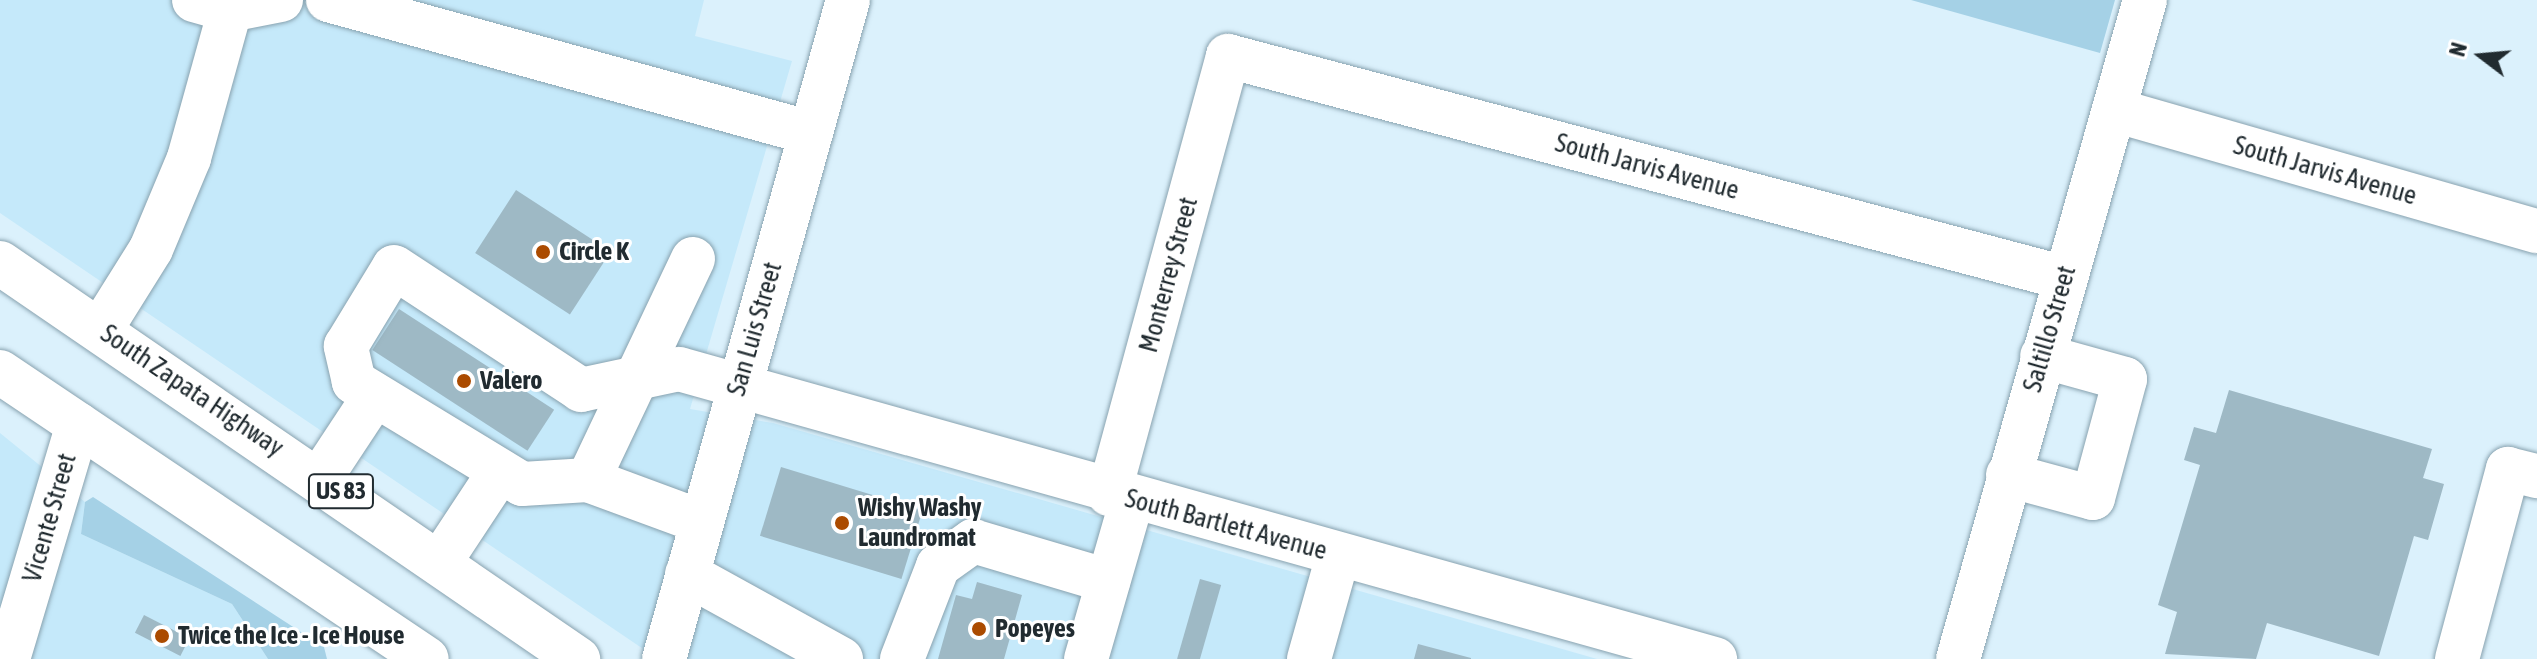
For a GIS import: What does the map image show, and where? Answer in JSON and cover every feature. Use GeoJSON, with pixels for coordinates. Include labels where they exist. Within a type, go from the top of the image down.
{"type":"FeatureCollection","features":[{"type":"Feature","properties":{"kind":"street"},"geometry":{"type":"LineString","coordinates":[[101,329],[151,249],[189,158],[212,5],[281,0]]}},
{"type":"Feature","properties":{"kind":"street"},"geometry":{"type":"LineString","coordinates":[[328,0],[811,133]]}},
{"type":"Feature","properties":{"kind":"street","name":"San Luis Street"},"geometry":{"type":"LineString","coordinates":[[664,659],[848,0]]}},
{"type":"Feature","properties":{"kind":"street","name":"Saltillo Street"},"geometry":{"type":"LineString","coordinates":[[1958,659],[2145,0]]}},
{"type":"Feature","properties":{"kind":"street","name":"South Jarvis Avenue"},"geometry":{"type":"LineString","coordinates":[[1228,56],[2065,278]]}},
{"type":"Feature","properties":{"kind":"street","name":"Monterrey Street"},"geometry":{"type":"LineString","coordinates":[[1086,659],[1108,581],[1121,497],[1228,56]]}},
{"type":"Feature","properties":{"kind":"street","name":"South Jarvis Avenue"},"geometry":{"type":"LineString","coordinates":[[2114,110],[2537,231]]}},
{"type":"Feature","properties":{"kind":"street"},"geometry":{"type":"LineString","coordinates":[[588,480],[693,259]]}},
{"type":"Feature","properties":{"kind":"street","name":"South Zapata Highway"},"geometry":{"type":"LineString","coordinates":[[0,263],[321,477],[578,659]]}},
{"type":"Feature","properties":{"kind":"street","name":"South Bartlett Avenue"},"geometry":{"type":"LineString","coordinates":[[375,395],[354,382],[346,346],[394,267],[581,390],[679,369],[1121,497],[1715,659]]}},
{"type":"Feature","properties":{"kind":"street"},"geometry":{"type":"LineString","coordinates":[[2008,475],[2093,498],[2125,379],[2042,356]]}},
{"type":"Feature","properties":{"kind":"street"},"geometry":{"type":"LineString","coordinates":[[0,372],[427,659]]}},
{"type":"Feature","properties":{"kind":"street"},"geometry":{"type":"LineString","coordinates":[[321,477],[375,395],[522,484],[588,480],[702,522]]}},
{"type":"Feature","properties":{"kind":"street","name":"Vicente Street"},"geometry":{"type":"LineString","coordinates":[[9,632],[78,424]]}},
{"type":"Feature","properties":{"kind":"street"},"geometry":{"type":"LineString","coordinates":[[2457,659],[2508,469],[2537,476]]}},
{"type":"Feature","properties":{"kind":"street"},"geometry":{"type":"LineString","coordinates":[[440,562],[500,471]]}},
{"type":"Feature","properties":{"kind":"street"},"geometry":{"type":"LineString","coordinates":[[902,659],[938,566],[973,541],[1108,581]]}},
{"type":"Feature","properties":{"kind":"street"},"geometry":{"type":"LineString","coordinates":[[1309,659],[1338,556]]}},
{"type":"Feature","properties":{"kind":"street"},"geometry":{"type":"LineString","coordinates":[[687,574],[841,659]]}},
{"type":"Feature","properties":{"kind":"shaded area"},"geometry":{"type":"Polygon","coordinates":[[[0,0],[704,0],[695,36],[792,61],[690,409],[773,423],[1597,659],[658,659],[0,213],[0,0]]]}},
{"type":"Feature","properties":{"kind":"shaded area"},"geometry":{"type":"Polygon","coordinates":[[[1911,0],[2115,0],[2100,53],[1911,0]]]}},
{"type":"Feature","properties":{"kind":"shaded area"},"geometry":{"type":"Polygon","coordinates":[[[0,433],[85,502],[81,534],[232,604],[268,659],[0,659],[0,433]]]}},
{"type":"Feature","properties":{"kind":"shaded area"},"geometry":{"type":"Polygon","coordinates":[[[93,497],[324,647],[327,659],[268,659],[232,604],[81,534],[85,502],[93,497]]]}},
{"type":"Feature","properties":{"kind":"building","name":"Circle K"},"geometry":{"type":"Polygon","coordinates":[[[516,190],[611,252],[570,314],[475,253],[516,190]]]}},
{"type":"Feature","properties":{"kind":"building","name":"Valero"},"geometry":{"type":"Polygon","coordinates":[[[399,309],[554,410],[527,451],[372,350],[399,309]]]}},
{"type":"Feature","properties":{"kind":"building"},"geometry":{"type":"Polygon","coordinates":[[[2229,390],[2432,449],[2423,478],[2444,484],[2428,540],[2414,536],[2379,656],[2267,623],[2256,659],[2165,654],[2177,612],[2158,605],[2200,465],[2184,460],[2194,427],[2216,433],[2229,390]]]}},
{"type":"Feature","properties":{"kind":"building","name":"Wishy Washy Laundromat"},"geometry":{"type":"Polygon","coordinates":[[[781,467],[923,510],[901,579],[760,536],[781,467]]]}},
{"type":"Feature","properties":{"kind":"building"},"geometry":{"type":"Polygon","coordinates":[[[1200,579],[1221,585],[1200,659],[1177,659],[1200,579]]]}},
{"type":"Feature","properties":{"kind":"building","name":"Popeyes"},"geometry":{"type":"Polygon","coordinates":[[[977,582],[1022,595],[1004,659],[938,659],[956,595],[972,599],[977,582]]]}},
{"type":"Feature","properties":{"kind":"building","name":"Twice the Ice - Ice House"},"geometry":{"type":"Polygon","coordinates":[[[144,615],[189,638],[180,656],[135,633],[144,615]]]}},
{"type":"Feature","properties":{"kind":"building"},"geometry":{"type":"Polygon","coordinates":[[[1418,644],[1471,658],[1471,659],[1414,659],[1418,644]]]}},
{"type":"Feature","properties":{"kind":"place","name":"Circle K"},"geometry":{"type":"Point","coordinates":[543,252]}},
{"type":"Feature","properties":{"kind":"place","name":"Valero"},"geometry":{"type":"Point","coordinates":[464,381]}},
{"type":"Feature","properties":{"kind":"place","name":"Wishy Washy Laundromat"},"geometry":{"type":"Point","coordinates":[842,523]}},
{"type":"Feature","properties":{"kind":"place","name":"Popeyes"},"geometry":{"type":"Point","coordinates":[979,629]}},
{"type":"Feature","properties":{"kind":"place","name":"Twice the Ice - Ice House"},"geometry":{"type":"Point","coordinates":[162,636]}}]}
